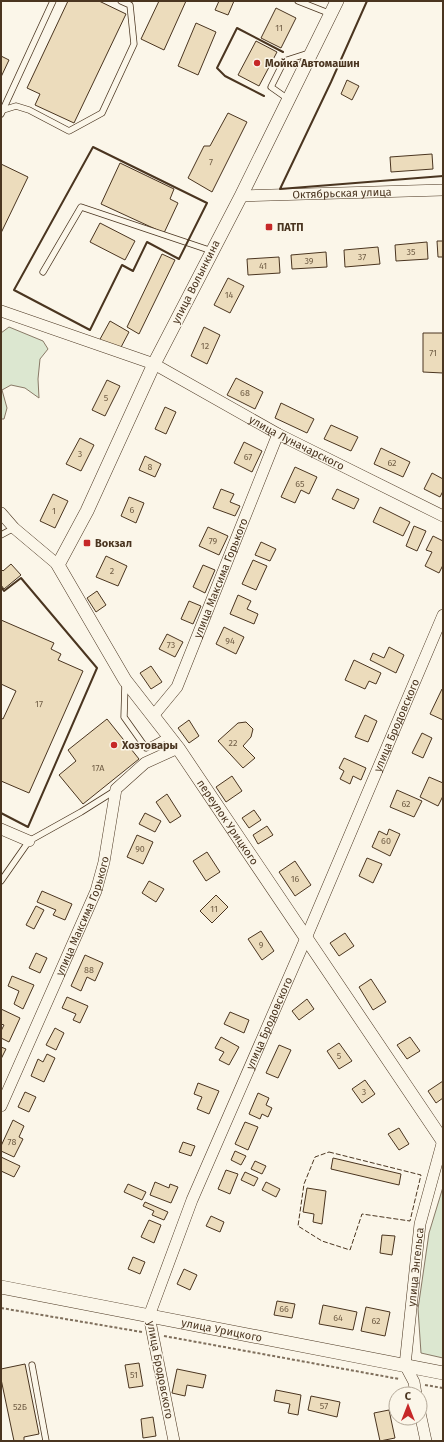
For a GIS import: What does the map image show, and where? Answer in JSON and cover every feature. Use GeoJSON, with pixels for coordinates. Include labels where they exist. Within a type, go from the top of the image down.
{"type":"FeatureCollection","features":[{"type":"Feature","properties":{"kind":"street","name":"улица Волынкина"},"geometry":{"type":"LineString","coordinates":[[58,565],[87,511],[154,364],[241,196],[337,1]]}},
{"type":"Feature","properties":{"kind":"street","name":"Октябрьская улица"},"geometry":{"type":"LineString","coordinates":[[241,196],[443,190]]}},
{"type":"Feature","properties":{"kind":"street","name":"улица Луначарского"},"geometry":{"type":"LineString","coordinates":[[1,311],[154,364],[278,434],[443,516]]}},
{"type":"Feature","properties":{"kind":"street","name":"улица Максима Горького"},"geometry":{"type":"LineString","coordinates":[[153,716],[177,687],[278,434]]}},
{"type":"Feature","properties":{"kind":"street","name":"переулок Урицкого"},"geometry":{"type":"LineString","coordinates":[[1,513],[14,528],[58,565],[125,680],[178,748],[443,1141]]}},
{"type":"Feature","properties":{"kind":"street","name":"улица Бродовского"},"geometry":{"type":"LineString","coordinates":[[174,1441],[149,1316],[192,1200],[306,938],[443,614]]}},
{"type":"Feature","properties":{"kind":"street"},"geometry":{"type":"LineString","coordinates":[[116,790],[145,763],[178,748]]}},
{"type":"Feature","properties":{"kind":"street","name":"улица Максима Горького"},"geometry":{"type":"LineString","coordinates":[[1,1106],[96,891],[104,862],[116,790]]}},
{"type":"Feature","properties":{"kind":"street"},"geometry":{"type":"LineString","coordinates":[[1,829],[29,841]]}},
{"type":"Feature","properties":{"kind":"street","name":"улица Энгельса"},"geometry":{"type":"LineString","coordinates":[[405,1365],[420,1224],[443,1141]]}},
{"type":"Feature","properties":{"kind":"street","name":"улица Урицкого"},"geometry":{"type":"LineString","coordinates":[[1,1287],[443,1373]]}},
{"type":"Feature","properties":{"kind":"street"},"geometry":{"type":"LineString","coordinates":[[405,1365],[415,1386]]}},
{"type":"Feature","properties":{"kind":"street"},"geometry":{"type":"LineString","coordinates":[[423,1426],[426,1441]]}},
{"type":"Feature","properties":{"kind":"lane"},"geometry":{"type":"LineString","coordinates":[[2,112],[54,1]]}},
{"type":"Feature","properties":{"kind":"lane"},"geometry":{"type":"LineString","coordinates":[[2,112],[16,106],[29,110],[69,131],[102,113],[134,44],[130,5],[121,1]]}},
{"type":"Feature","properties":{"kind":"lane"},"geometry":{"type":"LineString","coordinates":[[298,1],[331,14]]}},
{"type":"Feature","properties":{"kind":"lane"},"geometry":{"type":"LineString","coordinates":[[288,99],[271,87],[274,80],[284,61],[311,53]]}},
{"type":"Feature","properties":{"kind":"lane"},"geometry":{"type":"LineString","coordinates":[[43,272],[82,207],[212,251]]}},
{"type":"Feature","properties":{"kind":"lane"},"geometry":{"type":"LineString","coordinates":[[1,535],[14,528]]}},
{"type":"Feature","properties":{"kind":"lane"},"geometry":{"type":"LineString","coordinates":[[125,680],[124,717],[146,748],[168,736]]}},
{"type":"Feature","properties":{"kind":"lane"},"geometry":{"type":"LineString","coordinates":[[1,881],[29,841],[81,812],[116,790]]}},
{"type":"Feature","properties":{"kind":"lane"},"geometry":{"type":"LineString","coordinates":[[32,1365],[46,1441]]}},
{"type":"Feature","properties":{"kind":"path"},"geometry":{"type":"LineString","coordinates":[[1,1308],[152,1334],[443,1388]]}},
{"type":"Feature","properties":{"kind":"green space"},"geometry":{"type":"Polygon","coordinates":[[[9,327],[43,341],[48,349],[40,359],[38,379],[39,398],[25,388],[11,385],[2,390],[7,408],[4,419],[1,419],[1,333],[9,327]]]}},
{"type":"Feature","properties":{"kind":"green space"},"geometry":{"type":"Polygon","coordinates":[[[443,1187],[443,1358],[421,1353],[418,1309],[429,1233],[443,1187]]]}},
{"type":"Feature","properties":{"kind":"building"},"geometry":{"type":"Polygon","coordinates":[[[68,1],[99,1],[126,14],[74,123],[35,105],[40,94],[27,88],[68,1]]]}},
{"type":"Feature","properties":{"kind":"building"},"geometry":{"type":"Polygon","coordinates":[[[159,1],[186,1],[164,50],[141,39],[159,1]]]}},
{"type":"Feature","properties":{"kind":"building"},"geometry":{"type":"Polygon","coordinates":[[[219,1],[234,1],[228,15],[215,10],[219,1]]]}},
{"type":"Feature","properties":{"kind":"building"},"geometry":{"type":"Polygon","coordinates":[[[276,8],[296,18],[281,48],[261,38],[276,8]]]}},
{"type":"Feature","properties":{"kind":"building"},"geometry":{"type":"Polygon","coordinates":[[[196,23],[216,32],[198,75],[178,66],[196,23]]]}},
{"type":"Feature","properties":{"kind":"building","name":"Мойка Автомашин"},"geometry":{"type":"Polygon","coordinates":[[[256,41],[277,52],[259,86],[238,75],[256,41]]]}},
{"type":"Feature","properties":{"kind":"building"},"geometry":{"type":"Polygon","coordinates":[[[1,56],[9,60],[1,77],[1,56]]]}},
{"type":"Feature","properties":{"kind":"building"},"geometry":{"type":"Polygon","coordinates":[[[347,80],[359,86],[352,100],[341,94],[347,80]]]}},
{"type":"Feature","properties":{"kind":"building"},"geometry":{"type":"Polygon","coordinates":[[[228,113],[247,122],[212,192],[188,178],[204,146],[210,146],[228,113]]]}},
{"type":"Feature","properties":{"kind":"building"},"geometry":{"type":"Polygon","coordinates":[[[432,154],[433,169],[391,172],[390,157],[432,154]]]}},
{"type":"Feature","properties":{"kind":"building"},"geometry":{"type":"Polygon","coordinates":[[[120,163],[174,189],[170,199],[178,203],[164,233],[101,204],[120,163]]]}},
{"type":"Feature","properties":{"kind":"building"},"geometry":{"type":"Polygon","coordinates":[[[1,164],[28,177],[1,233],[1,164]]]}},
{"type":"Feature","properties":{"kind":"building"},"geometry":{"type":"Polygon","coordinates":[[[100,223],[135,241],[125,260],[90,242],[100,223]]]}},
{"type":"Feature","properties":{"kind":"building"},"geometry":{"type":"Polygon","coordinates":[[[437,241],[443,241],[443,257],[438,257],[437,241]]]}},
{"type":"Feature","properties":{"kind":"building"},"geometry":{"type":"Polygon","coordinates":[[[427,242],[428,259],[396,261],[395,245],[427,242]]]}},
{"type":"Feature","properties":{"kind":"building"},"geometry":{"type":"Polygon","coordinates":[[[378,247],[380,264],[345,267],[344,250],[378,247]]]}},
{"type":"Feature","properties":{"kind":"building"},"geometry":{"type":"Polygon","coordinates":[[[326,252],[327,267],[292,269],[291,255],[326,252]]]}},
{"type":"Feature","properties":{"kind":"building"},"geometry":{"type":"Polygon","coordinates":[[[162,254],[175,260],[139,334],[127,327],[162,254]]]}},
{"type":"Feature","properties":{"kind":"building"},"geometry":{"type":"Polygon","coordinates":[[[279,257],[280,273],[248,275],[247,259],[279,257]]]}},
{"type":"Feature","properties":{"kind":"building"},"geometry":{"type":"Polygon","coordinates":[[[228,278],[244,286],[230,313],[214,305],[228,278]]]}},
{"type":"Feature","properties":{"kind":"building"},"geometry":{"type":"Polygon","coordinates":[[[110,321],[129,332],[119,351],[99,341],[110,321]]]}},
{"type":"Feature","properties":{"kind":"building"},"geometry":{"type":"Polygon","coordinates":[[[204,327],[220,335],[207,364],[191,356],[204,327]]]}},
{"type":"Feature","properties":{"kind":"building"},"geometry":{"type":"Polygon","coordinates":[[[423,333],[443,333],[443,373],[423,372],[423,333]]]}},
{"type":"Feature","properties":{"kind":"building"},"geometry":{"type":"Polygon","coordinates":[[[236,378],[263,392],[255,409],[227,395],[236,378]]]}},
{"type":"Feature","properties":{"kind":"building"},"geometry":{"type":"Polygon","coordinates":[[[107,380],[120,386],[105,416],[92,410],[107,380]]]}},
{"type":"Feature","properties":{"kind":"building"},"geometry":{"type":"Polygon","coordinates":[[[281,403],[314,419],[307,433],[275,418],[281,403]]]}},
{"type":"Feature","properties":{"kind":"building"},"geometry":{"type":"Polygon","coordinates":[[[165,407],[176,412],[166,434],[155,429],[165,407]]]}},
{"type":"Feature","properties":{"kind":"building"},"geometry":{"type":"Polygon","coordinates":[[[331,425],[358,437],[351,451],[324,439],[331,425]]]}},
{"type":"Feature","properties":{"kind":"building"},"geometry":{"type":"Polygon","coordinates":[[[80,438],[94,445],[81,471],[66,464],[80,438]]]}},
{"type":"Feature","properties":{"kind":"building"},"geometry":{"type":"Polygon","coordinates":[[[244,442],[262,451],[252,472],[234,463],[244,442]]]}},
{"type":"Feature","properties":{"kind":"building"},"geometry":{"type":"Polygon","coordinates":[[[381,448],[410,462],[403,477],[374,464],[381,448]]]}},
{"type":"Feature","properties":{"kind":"building"},"geometry":{"type":"Polygon","coordinates":[[[145,456],[161,464],[155,477],[139,470],[145,456]]]}},
{"type":"Feature","properties":{"kind":"building"},"geometry":{"type":"Polygon","coordinates":[[[295,467],[317,477],[309,494],[301,490],[295,503],[281,497],[295,467]]]}},
{"type":"Feature","properties":{"kind":"building"},"geometry":{"type":"Polygon","coordinates":[[[432,473],[443,479],[443,491],[440,497],[424,489],[432,473]]]}},
{"type":"Feature","properties":{"kind":"building"},"geometry":{"type":"Polygon","coordinates":[[[221,489],[234,494],[230,502],[240,506],[235,516],[213,508],[221,489]]]}},
{"type":"Feature","properties":{"kind":"building"},"geometry":{"type":"Polygon","coordinates":[[[337,489],[359,499],[354,509],[332,499],[337,489]]]}},
{"type":"Feature","properties":{"kind":"building"},"geometry":{"type":"Polygon","coordinates":[[[53,494],[68,501],[55,528],[40,521],[53,494]]]}},
{"type":"Feature","properties":{"kind":"building"},"geometry":{"type":"Polygon","coordinates":[[[129,497],[144,503],[136,523],[121,516],[129,497]]]}},
{"type":"Feature","properties":{"kind":"building"},"geometry":{"type":"Polygon","coordinates":[[[380,507],[410,522],[403,536],[373,522],[380,507]]]}},
{"type":"Feature","properties":{"kind":"building"},"geometry":{"type":"Polygon","coordinates":[[[414,526],[426,531],[417,551],[406,546],[414,526]]]}},
{"type":"Feature","properties":{"kind":"building"},"geometry":{"type":"Polygon","coordinates":[[[208,527],[228,536],[219,555],[199,546],[208,527]]]}},
{"type":"Feature","properties":{"kind":"building"},"geometry":{"type":"Polygon","coordinates":[[[433,536],[443,541],[443,565],[439,573],[425,566],[432,552],[426,550],[433,536]]]}},
{"type":"Feature","properties":{"kind":"building"},"geometry":{"type":"Polygon","coordinates":[[[261,542],[276,549],[270,561],[255,555],[261,542]]]}},
{"type":"Feature","properties":{"kind":"building"},"geometry":{"type":"Polygon","coordinates":[[[106,556],[127,566],[118,586],[96,577],[106,556]]]}},
{"type":"Feature","properties":{"kind":"building"},"geometry":{"type":"Polygon","coordinates":[[[253,560],[267,566],[256,590],[242,584],[253,560]]]}},
{"type":"Feature","properties":{"kind":"building"},"geometry":{"type":"Polygon","coordinates":[[[11,564],[21,575],[4,589],[1,585],[1,569],[3,571],[11,564]]]}},
{"type":"Feature","properties":{"kind":"building"},"geometry":{"type":"Polygon","coordinates":[[[203,565],[215,570],[205,593],[193,587],[203,565]]]}},
{"type":"Feature","properties":{"kind":"building"},"geometry":{"type":"Polygon","coordinates":[[[97,591],[106,605],[96,612],[87,598],[97,591]]]}},
{"type":"Feature","properties":{"kind":"building"},"geometry":{"type":"Polygon","coordinates":[[[238,595],[251,601],[247,609],[258,614],[254,624],[230,614],[238,595]]]}},
{"type":"Feature","properties":{"kind":"building"},"geometry":{"type":"Polygon","coordinates":[[[189,601],[201,606],[193,624],[181,619],[189,601]]]}},
{"type":"Feature","properties":{"kind":"building"},"geometry":{"type":"Polygon","coordinates":[[[1,620],[54,643],[51,649],[61,654],[58,660],[83,671],[29,793],[1,781],[1,718],[3,719],[16,691],[1,684],[1,620]]]}},
{"type":"Feature","properties":{"kind":"building"},"geometry":{"type":"Polygon","coordinates":[[[224,627],[244,637],[236,654],[216,644],[224,627]]]}},
{"type":"Feature","properties":{"kind":"building"},"geometry":{"type":"Polygon","coordinates":[[[167,634],[183,642],[175,657],[159,649],[167,634]]]}},
{"type":"Feature","properties":{"kind":"building"},"geometry":{"type":"Polygon","coordinates":[[[389,647],[404,655],[396,673],[370,660],[373,653],[384,658],[389,647]]]}},
{"type":"Feature","properties":{"kind":"building"},"geometry":{"type":"Polygon","coordinates":[[[354,660],[381,673],[376,684],[369,681],[365,689],[345,680],[354,660]]]}},
{"type":"Feature","properties":{"kind":"building"},"geometry":{"type":"Polygon","coordinates":[[[151,666],[162,682],[151,689],[140,673],[151,666]]]}},
{"type":"Feature","properties":{"kind":"building"},"geometry":{"type":"Polygon","coordinates":[[[443,689],[443,720],[430,714],[443,689]]]}},
{"type":"Feature","properties":{"kind":"building"},"geometry":{"type":"Polygon","coordinates":[[[365,715],[377,721],[368,742],[355,737],[365,715]]]}},
{"type":"Feature","properties":{"kind":"building"},"geometry":{"type":"Polygon","coordinates":[[[107,719],[139,759],[83,804],[59,775],[76,761],[68,750],[107,719]]]}},
{"type":"Feature","properties":{"kind":"building"},"geometry":{"type":"Polygon","coordinates":[[[189,720],[199,736],[189,743],[178,728],[189,720]]]}},
{"type":"Feature","properties":{"kind":"building"},"geometry":{"type":"Polygon","coordinates":[[[246,722],[253,729],[251,737],[243,746],[255,758],[243,768],[218,741],[238,723],[246,722]]]}},
{"type":"Feature","properties":{"kind":"building"},"geometry":{"type":"Polygon","coordinates":[[[422,733],[432,738],[423,758],[412,753],[422,733]]]}},
{"type":"Feature","properties":{"kind":"building"},"geometry":{"type":"Polygon","coordinates":[[[344,758],[366,768],[361,780],[353,776],[350,784],[340,779],[344,771],[339,768],[344,758]]]}},
{"type":"Feature","properties":{"kind":"building"},"geometry":{"type":"Polygon","coordinates":[[[232,776],[242,791],[226,802],[216,787],[232,776]]]}},
{"type":"Feature","properties":{"kind":"building"},"geometry":{"type":"Polygon","coordinates":[[[429,777],[443,783],[443,796],[438,806],[420,797],[429,777]]]}},
{"type":"Feature","properties":{"kind":"building"},"geometry":{"type":"Polygon","coordinates":[[[397,790],[422,801],[414,817],[390,807],[397,790]]]}},
{"type":"Feature","properties":{"kind":"building"},"geometry":{"type":"Polygon","coordinates":[[[167,794],[181,816],[170,823],[156,802],[167,794]]]}},
{"type":"Feature","properties":{"kind":"building"},"geometry":{"type":"Polygon","coordinates":[[[254,810],[261,820],[249,828],[242,818],[254,810]]]}},
{"type":"Feature","properties":{"kind":"building"},"geometry":{"type":"Polygon","coordinates":[[[145,813],[161,821],[155,832],[139,824],[145,813]]]}},
{"type":"Feature","properties":{"kind":"building"},"geometry":{"type":"Polygon","coordinates":[[[267,826],[273,835],[258,844],[253,835],[267,826]]]}},
{"type":"Feature","properties":{"kind":"building"},"geometry":{"type":"Polygon","coordinates":[[[389,829],[400,834],[390,856],[372,847],[379,831],[387,835],[389,829]]]}},
{"type":"Feature","properties":{"kind":"building"},"geometry":{"type":"Polygon","coordinates":[[[137,835],[153,842],[143,864],[127,857],[137,835]]]}},
{"type":"Feature","properties":{"kind":"building"},"geometry":{"type":"Polygon","coordinates":[[[207,852],[220,872],[206,881],[193,861],[207,852]]]}},
{"type":"Feature","properties":{"kind":"building"},"geometry":{"type":"Polygon","coordinates":[[[367,858],[382,864],[373,883],[359,876],[367,858]]]}},
{"type":"Feature","properties":{"kind":"building"},"geometry":{"type":"Polygon","coordinates":[[[295,861],[311,885],[295,896],[279,872],[295,861]]]}},
{"type":"Feature","properties":{"kind":"building"},"geometry":{"type":"Polygon","coordinates":[[[149,881],[164,889],[156,902],[142,893],[149,881]]]}},
{"type":"Feature","properties":{"kind":"building"},"geometry":{"type":"Polygon","coordinates":[[[42,891],[72,904],[65,920],[53,915],[56,910],[37,902],[42,891]]]}},
{"type":"Feature","properties":{"kind":"building"},"geometry":{"type":"Polygon","coordinates":[[[216,895],[228,907],[212,923],[200,911],[216,895]]]}},
{"type":"Feature","properties":{"kind":"building"},"geometry":{"type":"Polygon","coordinates":[[[36,906],[44,910],[34,929],[26,925],[36,906]]]}},
{"type":"Feature","properties":{"kind":"building"},"geometry":{"type":"Polygon","coordinates":[[[261,931],[274,951],[262,960],[248,939],[261,931]]]}},
{"type":"Feature","properties":{"kind":"building"},"geometry":{"type":"Polygon","coordinates":[[[345,933],[354,946],[339,956],[330,943],[345,933]]]}},
{"type":"Feature","properties":{"kind":"building"},"geometry":{"type":"Polygon","coordinates":[[[36,953],[47,958],[40,973],[29,968],[36,953]]]}},
{"type":"Feature","properties":{"kind":"building"},"geometry":{"type":"Polygon","coordinates":[[[85,955],[103,963],[95,981],[87,977],[81,991],[71,986],[85,955]]]}},
{"type":"Feature","properties":{"kind":"building"},"geometry":{"type":"Polygon","coordinates":[[[12,976],[34,985],[23,1009],[14,1004],[19,991],[8,986],[12,976]]]}},
{"type":"Feature","properties":{"kind":"building"},"geometry":{"type":"Polygon","coordinates":[[[371,979],[386,1002],[373,1010],[359,987],[371,979]]]}},
{"type":"Feature","properties":{"kind":"building"},"geometry":{"type":"Polygon","coordinates":[[[67,997],[88,1006],[80,1023],[73,1020],[76,1014],[62,1008],[67,997]]]}},
{"type":"Feature","properties":{"kind":"building"},"geometry":{"type":"Polygon","coordinates":[[[307,999],[314,1009],[299,1020],[292,1011],[307,999]]]}},
{"type":"Feature","properties":{"kind":"building"},"geometry":{"type":"Polygon","coordinates":[[[1,1009],[20,1018],[9,1042],[1,1038],[1,1031],[4,1025],[1,1024],[1,1009]]]}},
{"type":"Feature","properties":{"kind":"building"},"geometry":{"type":"Polygon","coordinates":[[[230,1012],[249,1020],[244,1033],[224,1024],[230,1012]]]}},
{"type":"Feature","properties":{"kind":"building"},"geometry":{"type":"Polygon","coordinates":[[[55,1028],[64,1033],[56,1050],[46,1045],[55,1028]]]}},
{"type":"Feature","properties":{"kind":"building"},"geometry":{"type":"Polygon","coordinates":[[[221,1037],[239,1047],[229,1065],[219,1060],[224,1052],[215,1048],[221,1037]]]}},
{"type":"Feature","properties":{"kind":"building"},"geometry":{"type":"Polygon","coordinates":[[[410,1037],[420,1051],[407,1059],[397,1045],[410,1037]]]}},
{"type":"Feature","properties":{"kind":"building"},"geometry":{"type":"Polygon","coordinates":[[[339,1043],[352,1061],[339,1069],[327,1051],[339,1043]]]}},
{"type":"Feature","properties":{"kind":"building"},"geometry":{"type":"Polygon","coordinates":[[[279,1045],[291,1050],[278,1078],[266,1073],[279,1045]]]}},
{"type":"Feature","properties":{"kind":"building"},"geometry":{"type":"Polygon","coordinates":[[[1,1047],[6,1049],[1,1059],[1,1047]]]}},
{"type":"Feature","properties":{"kind":"building"},"geometry":{"type":"Polygon","coordinates":[[[47,1054],[55,1058],[44,1082],[31,1076],[38,1059],[43,1062],[47,1054]]]}},
{"type":"Feature","properties":{"kind":"building"},"geometry":{"type":"Polygon","coordinates":[[[365,1080],[375,1094],[362,1103],[352,1089],[365,1080]]]}},
{"type":"Feature","properties":{"kind":"building"},"geometry":{"type":"Polygon","coordinates":[[[443,1081],[443,1098],[436,1103],[428,1091],[443,1081]]]}},
{"type":"Feature","properties":{"kind":"building"},"geometry":{"type":"Polygon","coordinates":[[[198,1083],[219,1091],[209,1114],[197,1109],[202,1097],[194,1094],[198,1083]]]}},
{"type":"Feature","properties":{"kind":"building"},"geometry":{"type":"Polygon","coordinates":[[[25,1092],[36,1097],[29,1112],[18,1107],[25,1092]]]}},
{"type":"Feature","properties":{"kind":"building"},"geometry":{"type":"Polygon","coordinates":[[[258,1093],[269,1098],[266,1105],[272,1108],[268,1117],[262,1114],[260,1119],[249,1114],[258,1093]]]}},
{"type":"Feature","properties":{"kind":"building"},"geometry":{"type":"Polygon","coordinates":[[[13,1120],[24,1126],[19,1137],[23,1139],[14,1157],[1,1151],[1,1146],[13,1120]]]}},
{"type":"Feature","properties":{"kind":"building"},"geometry":{"type":"Polygon","coordinates":[[[245,1122],[258,1127],[248,1150],[235,1144],[245,1122]]]}},
{"type":"Feature","properties":{"kind":"building"},"geometry":{"type":"Polygon","coordinates":[[[399,1128],[409,1144],[399,1150],[388,1134],[399,1128]]]}},
{"type":"Feature","properties":{"kind":"building"},"geometry":{"type":"Polygon","coordinates":[[[183,1142],[195,1146],[191,1156],[179,1152],[183,1142]]]}},
{"type":"Feature","properties":{"kind":"building"},"geometry":{"type":"Polygon","coordinates":[[[235,1151],[246,1156],[241,1165],[231,1160],[235,1151]]]}},
{"type":"Feature","properties":{"kind":"building"},"geometry":{"type":"Polygon","coordinates":[[[1,1157],[20,1166],[14,1177],[1,1171],[1,1157]]]}},
{"type":"Feature","properties":{"kind":"building"},"geometry":{"type":"Polygon","coordinates":[[[333,1158],[401,1174],[399,1185],[331,1169],[333,1158]]]}},
{"type":"Feature","properties":{"kind":"building"},"geometry":{"type":"Polygon","coordinates":[[[255,1161],[266,1166],[262,1174],[251,1169],[255,1161]]]}},
{"type":"Feature","properties":{"kind":"building"},"geometry":{"type":"Polygon","coordinates":[[[226,1170],[238,1174],[230,1194],[218,1189],[226,1170]]]}},
{"type":"Feature","properties":{"kind":"building"},"geometry":{"type":"Polygon","coordinates":[[[245,1172],[258,1178],[254,1186],[241,1180],[245,1172]]]}},
{"type":"Feature","properties":{"kind":"building"},"geometry":{"type":"Polygon","coordinates":[[[155,1182],[169,1188],[170,1184],[178,1187],[171,1203],[150,1195],[155,1182]]]}},
{"type":"Feature","properties":{"kind":"building"},"geometry":{"type":"Polygon","coordinates":[[[266,1182],[280,1189],[276,1197],[262,1190],[266,1182]]]}},
{"type":"Feature","properties":{"kind":"building"},"geometry":{"type":"Polygon","coordinates":[[[128,1184],[146,1192],[142,1200],[124,1192],[128,1184]]]}},
{"type":"Feature","properties":{"kind":"building"},"geometry":{"type":"Polygon","coordinates":[[[307,1188],[326,1191],[322,1224],[313,1222],[314,1214],[303,1212],[307,1188]]]}},
{"type":"Feature","properties":{"kind":"building"},"geometry":{"type":"Polygon","coordinates":[[[145,1202],[168,1212],[164,1220],[152,1215],[154,1211],[143,1206],[145,1202]]]}},
{"type":"Feature","properties":{"kind":"building"},"geometry":{"type":"Polygon","coordinates":[[[211,1216],[224,1222],[220,1232],[206,1226],[211,1216]]]}},
{"type":"Feature","properties":{"kind":"building"},"geometry":{"type":"Polygon","coordinates":[[[149,1220],[161,1225],[154,1243],[141,1237],[149,1220]]]}},
{"type":"Feature","properties":{"kind":"building"},"geometry":{"type":"Polygon","coordinates":[[[382,1235],[395,1236],[392,1255],[380,1253],[382,1235]]]}},
{"type":"Feature","properties":{"kind":"building"},"geometry":{"type":"Polygon","coordinates":[[[133,1257],[145,1262],[140,1274],[128,1269],[133,1257]]]}},
{"type":"Feature","properties":{"kind":"building"},"geometry":{"type":"Polygon","coordinates":[[[184,1269],[197,1275],[190,1290],[177,1284],[184,1269]]]}},
{"type":"Feature","properties":{"kind":"building"},"geometry":{"type":"Polygon","coordinates":[[[277,1301],[295,1304],[292,1318],[274,1315],[277,1301]]]}},
{"type":"Feature","properties":{"kind":"building"},"geometry":{"type":"Polygon","coordinates":[[[323,1305],[357,1312],[353,1330],[319,1324],[323,1305]]]}},
{"type":"Feature","properties":{"kind":"building"},"geometry":{"type":"Polygon","coordinates":[[[366,1307],[390,1312],[385,1336],[361,1331],[366,1307]]]}},
{"type":"Feature","properties":{"kind":"building"},"geometry":{"type":"Polygon","coordinates":[[[139,1363],[143,1386],[129,1388],[125,1365],[139,1363]]]}},
{"type":"Feature","properties":{"kind":"building"},"geometry":{"type":"Polygon","coordinates":[[[25,1364],[39,1434],[24,1437],[24,1441],[14,1441],[1,1379],[1,1369],[25,1364]]]}},
{"type":"Feature","properties":{"kind":"building"},"geometry":{"type":"Polygon","coordinates":[[[177,1369],[206,1375],[203,1388],[187,1385],[185,1396],[172,1393],[177,1369]]]}},
{"type":"Feature","properties":{"kind":"building"},"geometry":{"type":"Polygon","coordinates":[[[276,1390],[301,1395],[298,1415],[288,1413],[290,1404],[274,1401],[276,1390]]]}},
{"type":"Feature","properties":{"kind":"building"},"geometry":{"type":"Polygon","coordinates":[[[311,1396],[340,1402],[337,1417],[308,1410],[311,1396]]]}},
{"type":"Feature","properties":{"kind":"building"},"geometry":{"type":"Polygon","coordinates":[[[388,1410],[388,1426],[392,1426],[395,1438],[380,1441],[374,1413],[388,1410]]]}},
{"type":"Feature","properties":{"kind":"building"},"geometry":{"type":"Polygon","coordinates":[[[153,1417],[156,1436],[143,1438],[141,1419],[153,1417]]]}},
{"type":"Feature","properties":{"kind":"fence"},"geometry":{"type":"LineString","coordinates":[[329,1152],[421,1175],[410,1221],[362,1214],[350,1250],[322,1241],[298,1226],[304,1184],[315,1157],[329,1152]]}},
{"type":"Feature","properties":{"kind":"wall"},"geometry":{"type":"LineString","coordinates":[[367,1],[331,82],[280,189],[443,176]]}},
{"type":"Feature","properties":{"kind":"wall"},"geometry":{"type":"LineString","coordinates":[[264,96],[225,76],[217,68],[237,28],[283,52]]}},
{"type":"Feature","properties":{"kind":"wall"},"geometry":{"type":"LineString","coordinates":[[93,147],[207,203],[179,259],[147,242],[133,271],[122,265],[90,330],[14,290],[93,147]]}},
{"type":"Feature","properties":{"kind":"wall"},"geometry":{"type":"LineString","coordinates":[[1,587],[4,591],[21,578],[97,668],[28,827],[1,813]]}},
{"type":"Feature","properties":{"kind":"place","name":"Мойка Автомашин"},"geometry":{"type":"Point","coordinates":[257,63]}},
{"type":"Feature","properties":{"kind":"place","name":"ПАТП"},"geometry":{"type":"Point","coordinates":[269,227]}},
{"type":"Feature","properties":{"kind":"place","name":"Вокзал"},"geometry":{"type":"Point","coordinates":[87,543]}},
{"type":"Feature","properties":{"kind":"place","name":"Хозтовары"},"geometry":{"type":"Point","coordinates":[114,745]}}]}
